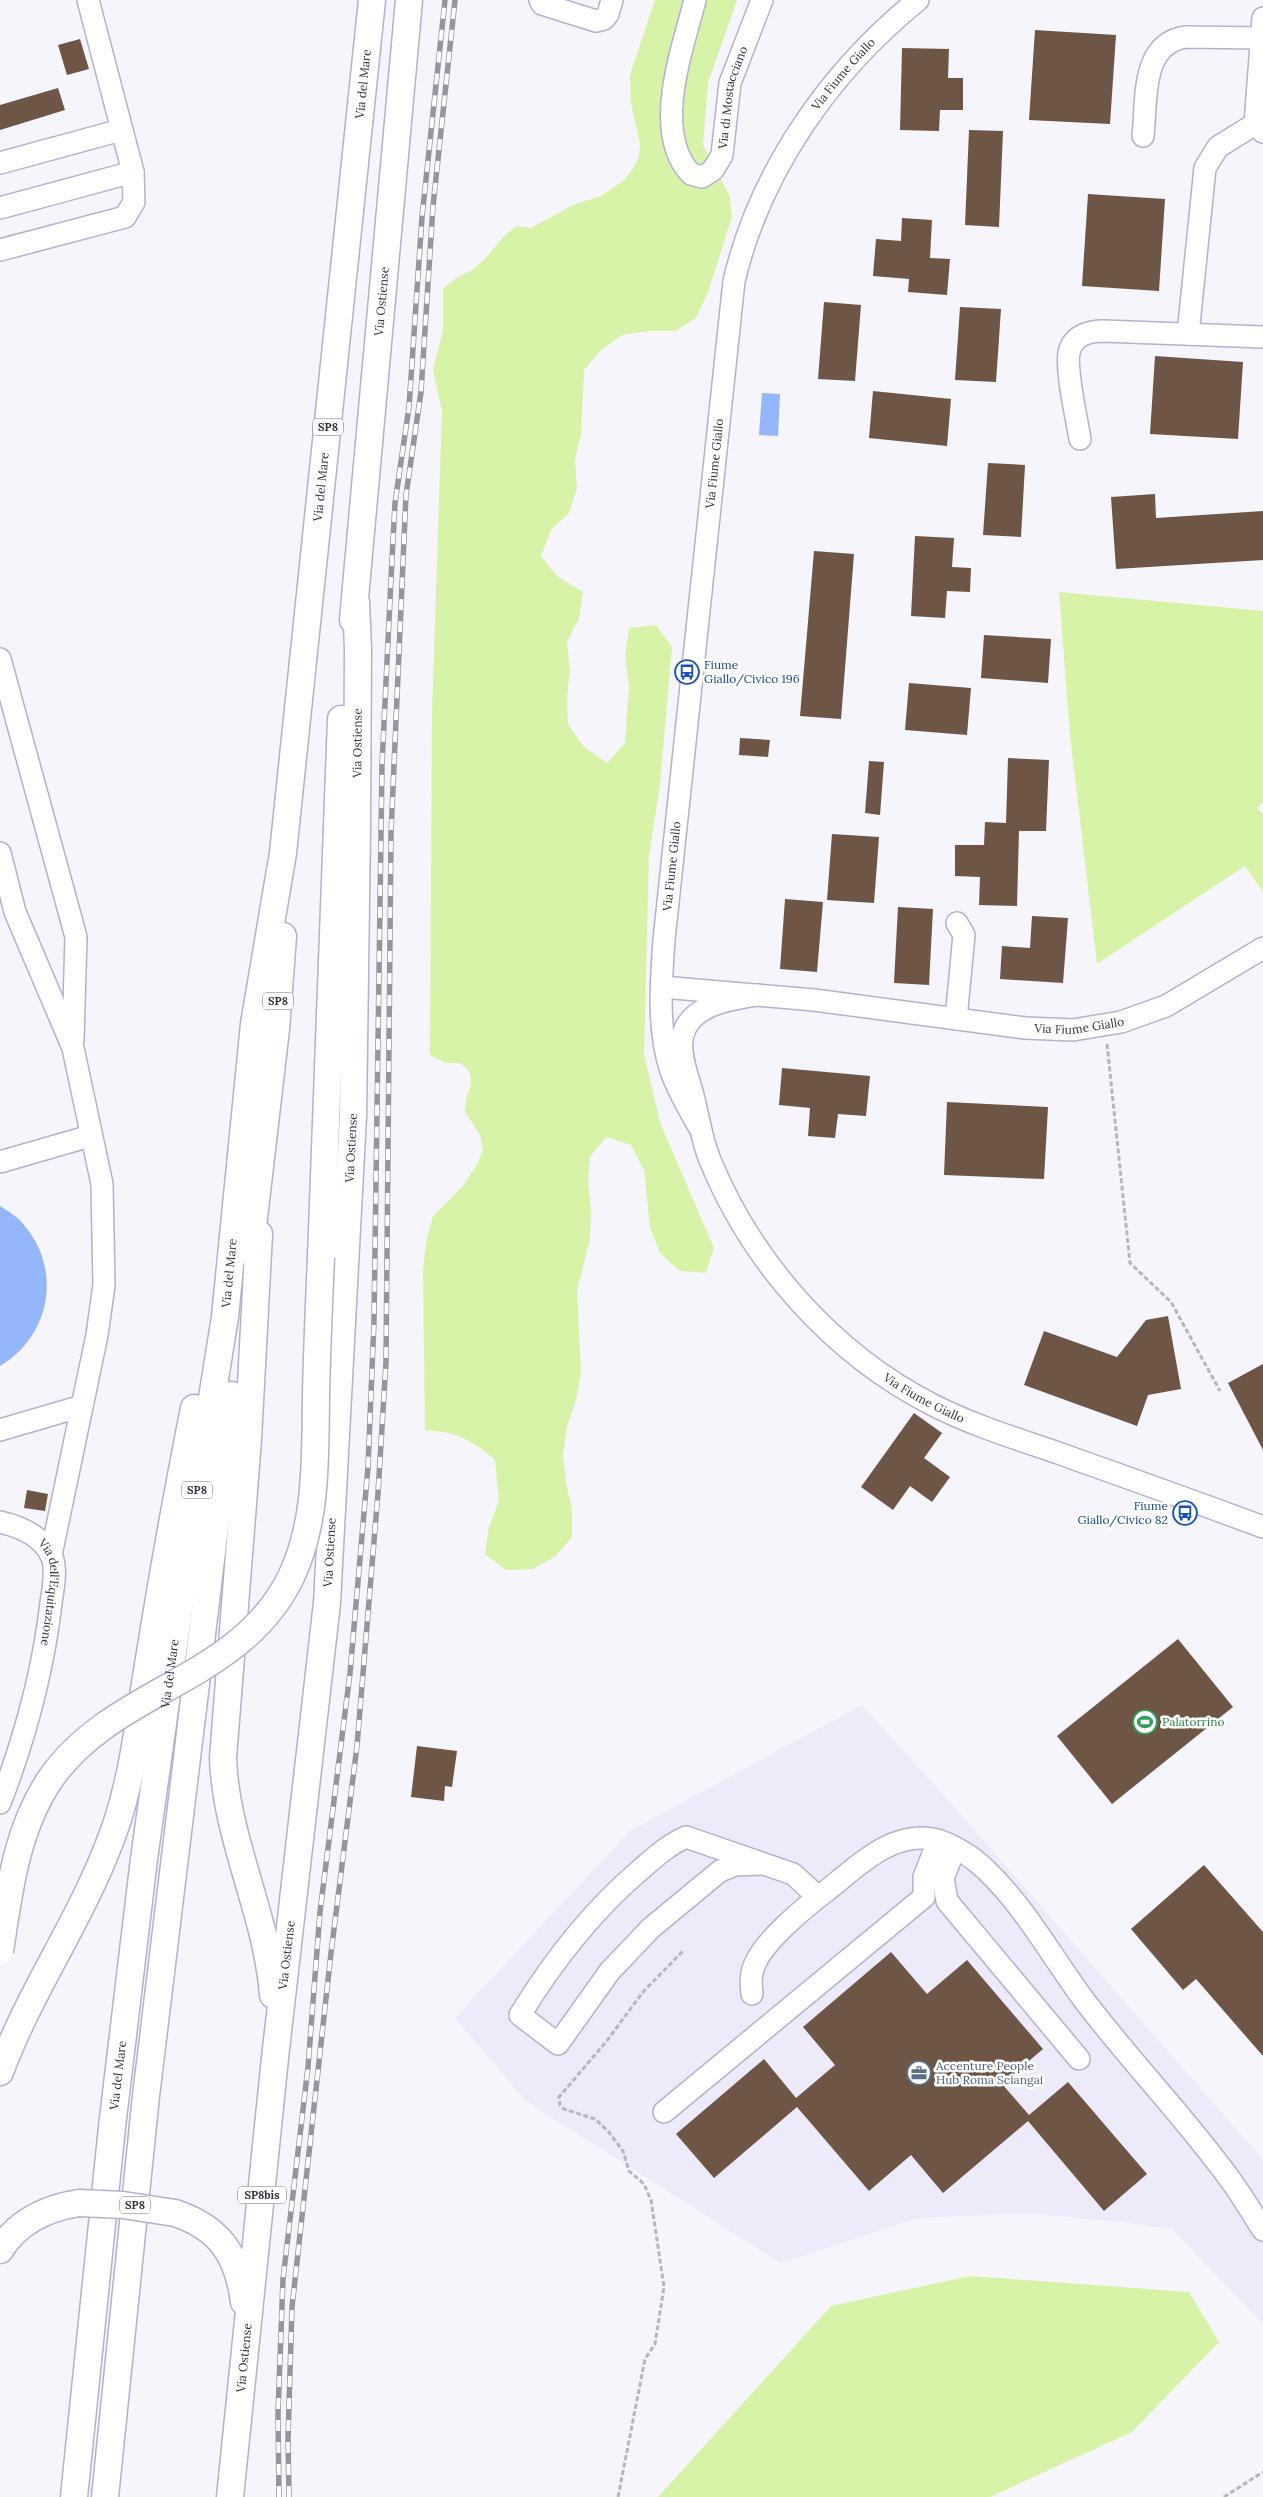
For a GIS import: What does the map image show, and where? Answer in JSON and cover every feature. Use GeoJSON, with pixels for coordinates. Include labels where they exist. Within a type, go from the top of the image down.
{"type":"FeatureCollection","features":[{"type":"Feature","properties":{"kind":"main road","name":"Via del Mare"},"geometry":{"type":"LineString","coordinates":[[74,2497],[112,2127],[143,1868],[186,1559],[224,1326],[254,1024],[283,853],[372,0]]}},
{"type":"Feature","properties":{"kind":"main road","name":"Via Ostiense"},"geometry":{"type":"LineString","coordinates":[[0,1951],[19,1849],[34,1810],[52,1778],[75,1749],[106,1724],[201,1669],[249,1634],[276,1602],[296,1566],[307,1525],[313,1484],[340,738],[344,678],[356,602],[409,0]]}},
{"type":"Feature","properties":{"kind":"main road","name":"Via Ostiense"},"geometry":{"type":"LineString","coordinates":[[230,2497],[276,2058],[327,1603],[353,1106],[358,649],[356,602]]}},
{"type":"Feature","properties":{"kind":"main road","name":"Via del Mare"},"geometry":{"type":"LineString","coordinates":[[105,2497],[146,2096],[176,1835],[263,1149],[282,966],[283,853]]}},
{"type":"Feature","properties":{"kind":"main road"},"geometry":{"type":"LineString","coordinates":[[263,1149],[248,1440],[223,1758],[225,1790],[230,1819],[268,1958],[274,2007],[276,2058]]}},
{"type":"Feature","properties":{"kind":"main road"},"geometry":{"type":"LineString","coordinates":[[0,2072],[23,2020],[86,1896],[110,1840],[122,1804],[134,1755],[151,1644],[188,1439],[238,1186]]}},
{"type":"Feature","properties":{"kind":"main road"},"geometry":{"type":"LineString","coordinates":[[0,2250],[9,2238],[39,2214],[60,2206],[79,2203],[137,2206],[175,2212],[201,2224],[227,2248],[240,2275],[248,2332]]}},
{"type":"Feature","properties":{"kind":"street"},"geometry":{"type":"LineString","coordinates":[[0,250],[125,217],[134,202],[133,172],[88,0]]}},
{"type":"Feature","properties":{"kind":"street"},"geometry":{"type":"LineString","coordinates":[[540,0],[542,4],[579,8],[596,21],[604,19],[608,14],[612,0]]}},
{"type":"Feature","properties":{"kind":"street","name":"Via di Mostacciano"},"geometry":{"type":"LineString","coordinates":[[695,0],[674,89],[671,117],[681,157],[691,174],[702,177],[713,170],[722,155],[730,83],[762,0]]}},
{"type":"Feature","properties":{"kind":"street","name":"Via Fiume Giallo"},"geometry":{"type":"LineString","coordinates":[[918,0],[890,24],[858,58],[825,96],[792,142],[769,181],[753,217],[740,255],[728,324],[716,464],[664,940],[663,1031],[668,1058],[678,1088],[699,1127],[722,1187],[759,1251],[806,1308],[864,1361],[904,1388],[950,1413],[1263,1527]]}},
{"type":"Feature","properties":{"kind":"street"},"geometry":{"type":"LineString","coordinates":[[1143,136],[1151,64],[1162,47],[1175,39],[1262,28],[1259,128],[1218,147],[1205,168],[1188,334]]}},
{"type":"Feature","properties":{"kind":"street"},"geometry":{"type":"LineString","coordinates":[[0,163],[121,130]]}},
{"type":"Feature","properties":{"kind":"street"},"geometry":{"type":"LineString","coordinates":[[0,208],[133,172]]}},
{"type":"Feature","properties":{"kind":"street"},"geometry":{"type":"LineString","coordinates":[[1080,439],[1069,361],[1070,349],[1076,339],[1086,333],[1096,331],[1263,338]]}},
{"type":"Feature","properties":{"kind":"street"},"geometry":{"type":"LineString","coordinates":[[0,659],[76,937],[73,1048],[90,1136],[102,1184],[104,1285],[97,1335],[51,1555]]}},
{"type":"Feature","properties":{"kind":"street"},"geometry":{"type":"LineString","coordinates":[[0,852],[8,913],[73,1048]]}},
{"type":"Feature","properties":{"kind":"street"},"geometry":{"type":"LineString","coordinates":[[956,1019],[964,935],[958,922]]}},
{"type":"Feature","properties":{"kind":"street","name":"Via Fiume Giallo"},"geometry":{"type":"LineString","coordinates":[[662,986],[758,995],[1056,1030],[1105,1026],[1139,1017],[1170,1004],[1263,948]]}},
{"type":"Feature","properties":{"kind":"street","name":"Via Fiume Giallo"},"geometry":{"type":"LineString","coordinates":[[699,1127],[683,1058],[682,1040],[685,1030],[694,1018],[713,1004],[758,995]]}},
{"type":"Feature","properties":{"kind":"street"},"geometry":{"type":"LineString","coordinates":[[0,1162],[90,1136]]}},
{"type":"Feature","properties":{"kind":"street"},"geometry":{"type":"LineString","coordinates":[[0,1430],[82,1406]]}},
{"type":"Feature","properties":{"kind":"street","name":"Via dell'Equitazione"},"geometry":{"type":"LineString","coordinates":[[0,1522],[17,1527],[35,1536],[51,1555],[54,1574],[49,1623],[29,1718],[0,1802]]}},
{"type":"Feature","properties":{"kind":"street"},"geometry":{"type":"LineString","coordinates":[[761,1864],[735,1865],[720,1871],[651,1928],[610,1971],[558,2044],[520,2015],[541,1982],[584,1924],[614,1893],[669,1846],[686,1837],[794,1874],[818,1897]]}},
{"type":"Feature","properties":{"kind":"street"},"geometry":{"type":"LineString","coordinates":[[752,1994],[750,1979],[755,1963],[780,1932],[818,1897],[872,1855],[896,1841],[923,1838],[947,1845],[985,1869],[998,1882],[1042,1939],[1085,2001],[1230,2178],[1263,2230]]}},
{"type":"Feature","properties":{"kind":"street"},"geometry":{"type":"LineString","coordinates":[[947,1845],[943,1878],[947,1901],[1079,2059]]}},
{"type":"Feature","properties":{"kind":"street"},"geometry":{"type":"LineString","coordinates":[[664,2112],[924,1897],[924,1877],[947,1845]]}},
{"type":"Feature","properties":{"kind":"path"},"geometry":{"type":"LineString","coordinates":[[1105,1026],[1130,1263],[1171,1302],[1220,1390]]}},
{"type":"Feature","properties":{"kind":"path"},"geometry":{"type":"LineString","coordinates":[[618,2497],[645,2358],[655,2344],[664,2287],[652,2200],[644,2184],[629,2171],[623,2151],[608,2131],[595,2119],[564,2109],[560,2105],[559,2097],[606,2042],[643,1992],[684,1950]]}},
{"type":"Feature","properties":{"kind":"path"},"geometry":{"type":"LineString","coordinates":[[1224,2497],[1263,2472]]}},
{"type":"Feature","properties":{"kind":"shaded area"},"geometry":{"type":"Polygon","coordinates":[[[862,1705],[949,1801],[1263,2160],[1263,2324],[1172,2229],[1119,2222],[1028,2213],[918,2218],[781,2263],[526,2101],[455,2018],[630,1831],[862,1705]]]}},
{"type":"Feature","properties":{"kind":"green space"},"geometry":{"type":"Polygon","coordinates":[[[655,0],[737,0],[708,83],[703,145],[730,197],[732,217],[708,292],[696,318],[675,331],[648,331],[622,335],[601,350],[584,370],[581,434],[575,460],[577,488],[569,513],[551,530],[541,556],[558,577],[583,592],[579,618],[567,642],[570,670],[567,697],[568,724],[583,746],[607,763],[625,743],[629,687],[625,656],[629,628],[656,625],[672,647],[660,784],[649,856],[644,1055],[661,1125],[714,1248],[706,1273],[680,1271],[660,1253],[650,1227],[644,1170],[631,1145],[606,1137],[590,1157],[588,1183],[591,1210],[590,1239],[577,1291],[581,1373],[576,1400],[567,1427],[563,1455],[566,1483],[572,1509],[572,1537],[556,1556],[533,1569],[506,1570],[485,1554],[489,1526],[499,1501],[495,1460],[478,1446],[463,1438],[447,1433],[425,1430],[423,1270],[426,1242],[433,1216],[463,1186],[478,1163],[483,1150],[480,1135],[465,1112],[466,1098],[471,1085],[470,1072],[460,1063],[446,1063],[430,1055],[432,713],[442,411],[433,370],[443,330],[443,289],[478,265],[517,226],[531,228],[575,204],[601,196],[624,180],[633,169],[639,157],[640,143],[631,104],[630,75],[655,0]]]}},
{"type":"Feature","properties":{"kind":"green space"},"geometry":{"type":"Polygon","coordinates":[[[1059,592],[1263,611],[1263,802],[1257,808],[1263,814],[1263,892],[1245,866],[1097,964],[1070,735],[1059,592]]]}},
{"type":"Feature","properties":{"kind":"green space"},"geometry":{"type":"Polygon","coordinates":[[[970,2276],[1189,2292],[1219,2342],[1132,2432],[990,2497],[658,2497],[831,2306],[970,2276]]]}},
{"type":"Feature","properties":{"kind":"water"},"geometry":{"type":"Polygon","coordinates":[[[762,393],[780,394],[778,436],[759,435],[762,393]]]}},
{"type":"Feature","properties":{"kind":"water"},"geometry":{"type":"Polygon","coordinates":[[[0,1206],[22,1222],[36,1243],[44,1262],[47,1282],[40,1321],[30,1338],[17,1353],[0,1366],[0,1206]]]}},
{"type":"Feature","properties":{"kind":"building"},"geometry":{"type":"Polygon","coordinates":[[[1035,30],[1116,35],[1110,124],[1029,120],[1035,30]]]}},
{"type":"Feature","properties":{"kind":"building"},"geometry":{"type":"Polygon","coordinates":[[[80,39],[89,69],[67,75],[58,45],[80,39]]]}},
{"type":"Feature","properties":{"kind":"building"},"geometry":{"type":"Polygon","coordinates":[[[902,48],[949,49],[948,78],[963,78],[963,110],[940,110],[939,131],[900,130],[902,48]]]}},
{"type":"Feature","properties":{"kind":"building"},"geometry":{"type":"Polygon","coordinates":[[[58,88],[65,110],[0,130],[0,105],[58,88]]]}},
{"type":"Feature","properties":{"kind":"building"},"geometry":{"type":"Polygon","coordinates":[[[969,130],[1003,131],[999,227],[965,225],[969,130]]]}},
{"type":"Feature","properties":{"kind":"building"},"geometry":{"type":"Polygon","coordinates":[[[1088,194],[1165,199],[1159,291],[1082,286],[1088,194]]]}},
{"type":"Feature","properties":{"kind":"building"},"geometry":{"type":"Polygon","coordinates":[[[902,218],[932,220],[930,258],[950,259],[947,295],[908,292],[909,279],[873,276],[876,239],[901,241],[902,218]]]}},
{"type":"Feature","properties":{"kind":"building"},"geometry":{"type":"Polygon","coordinates":[[[824,302],[861,305],[855,381],[818,379],[824,302]]]}},
{"type":"Feature","properties":{"kind":"building"},"geometry":{"type":"Polygon","coordinates":[[[960,307],[1001,309],[996,382],[955,380],[960,307]]]}},
{"type":"Feature","properties":{"kind":"building"},"geometry":{"type":"Polygon","coordinates":[[[1155,356],[1243,362],[1238,439],[1150,434],[1155,356]]]}},
{"type":"Feature","properties":{"kind":"building"},"geometry":{"type":"Polygon","coordinates":[[[873,391],[951,399],[947,446],[869,438],[873,391]]]}},
{"type":"Feature","properties":{"kind":"building"},"geometry":{"type":"Polygon","coordinates":[[[988,463],[1025,465],[1021,537],[983,535],[988,463]]]}},
{"type":"Feature","properties":{"kind":"building"},"geometry":{"type":"Polygon","coordinates":[[[1155,494],[1156,518],[1263,511],[1263,560],[1116,569],[1111,497],[1155,494]]]}},
{"type":"Feature","properties":{"kind":"building"},"geometry":{"type":"Polygon","coordinates":[[[915,536],[954,538],[952,567],[971,568],[970,592],[947,591],[945,618],[911,616],[915,536]]]}},
{"type":"Feature","properties":{"kind":"building"},"geometry":{"type":"Polygon","coordinates":[[[814,551],[854,554],[841,719],[800,716],[814,551]]]}},
{"type":"Feature","properties":{"kind":"building"},"geometry":{"type":"Polygon","coordinates":[[[984,635],[1051,639],[1048,683],[981,678],[984,635]]]}},
{"type":"Feature","properties":{"kind":"building"},"geometry":{"type":"Polygon","coordinates":[[[909,683],[971,688],[967,735],[905,730],[909,683]]]}},
{"type":"Feature","properties":{"kind":"building"},"geometry":{"type":"Polygon","coordinates":[[[740,738],[770,740],[768,757],[739,755],[740,738]]]}},
{"type":"Feature","properties":{"kind":"building"},"geometry":{"type":"Polygon","coordinates":[[[1008,758],[1049,760],[1046,831],[1019,831],[1017,906],[979,905],[980,877],[955,876],[955,845],[984,845],[985,822],[1006,823],[1008,758]]]}},
{"type":"Feature","properties":{"kind":"building"},"geometry":{"type":"Polygon","coordinates":[[[869,761],[884,762],[880,815],[865,813],[869,761]]]}},
{"type":"Feature","properties":{"kind":"building"},"geometry":{"type":"Polygon","coordinates":[[[832,834],[879,837],[874,903],[827,900],[832,834]]]}},
{"type":"Feature","properties":{"kind":"building"},"geometry":{"type":"Polygon","coordinates":[[[785,899],[823,902],[817,972],[780,969],[785,899]]]}},
{"type":"Feature","properties":{"kind":"building"},"geometry":{"type":"Polygon","coordinates":[[[898,907],[933,909],[929,985],[894,983],[898,907]]]}},
{"type":"Feature","properties":{"kind":"building"},"geometry":{"type":"Polygon","coordinates":[[[1032,916],[1068,918],[1063,983],[1000,979],[1002,946],[1030,948],[1032,916]]]}},
{"type":"Feature","properties":{"kind":"building"},"geometry":{"type":"Polygon","coordinates":[[[782,1068],[870,1076],[866,1116],[838,1114],[835,1138],[808,1136],[810,1108],[779,1105],[782,1068]]]}},
{"type":"Feature","properties":{"kind":"building"},"geometry":{"type":"Polygon","coordinates":[[[947,1102],[1048,1107],[1044,1179],[944,1175],[947,1102]]]}},
{"type":"Feature","properties":{"kind":"building"},"geometry":{"type":"Polygon","coordinates":[[[1168,1316],[1181,1389],[1148,1395],[1137,1426],[1024,1385],[1044,1331],[1117,1357],[1146,1320],[1168,1316]]]}},
{"type":"Feature","properties":{"kind":"building"},"geometry":{"type":"Polygon","coordinates":[[[1263,1364],[1263,1450],[1228,1383],[1263,1364]]]}},
{"type":"Feature","properties":{"kind":"building"},"geometry":{"type":"Polygon","coordinates":[[[914,1413],[942,1433],[924,1458],[950,1477],[932,1502],[910,1486],[893,1510],[861,1487],[914,1413]]]}},
{"type":"Feature","properties":{"kind":"building"},"geometry":{"type":"Polygon","coordinates":[[[27,1490],[48,1494],[45,1511],[24,1508],[27,1490]]]}},
{"type":"Feature","properties":{"kind":"building","name":"Palatorrino"},"geometry":{"type":"Polygon","coordinates":[[[1178,1639],[1233,1707],[1112,1804],[1057,1736],[1178,1639]]]}},
{"type":"Feature","properties":{"kind":"building"},"geometry":{"type":"Polygon","coordinates":[[[417,1746],[457,1751],[452,1787],[445,1786],[444,1801],[411,1797],[417,1746]]]}},
{"type":"Feature","properties":{"kind":"building"},"geometry":{"type":"Polygon","coordinates":[[[1204,1865],[1263,1932],[1263,2056],[1196,1979],[1183,1990],[1131,1929],[1204,1865]]]}},
{"type":"Feature","properties":{"kind":"building","name":"Accenture People Hub Roma Sciangai"},"geometry":{"type":"Polygon","coordinates":[[[891,1952],[927,1994],[967,1960],[1043,2049],[1002,2084],[1029,2115],[1068,2082],[1147,2174],[1104,2211],[1028,2121],[943,2193],[911,2155],[869,2191],[797,2107],[714,2178],[676,2134],[764,2059],[796,2098],[835,2065],[803,2027],[891,1952]]]}},
{"type":"Feature","properties":{"kind":"railway"},"geometry":{"type":"LineString","coordinates":[[279,2497],[278,2413],[283,2279],[308,2067],[320,1912],[350,1673],[368,1467],[374,1321],[382,765],[391,579],[395,503],[409,407],[422,217],[445,0]]}},
{"type":"Feature","properties":{"kind":"railway"},"geometry":{"type":"LineString","coordinates":[[289,2497],[288,2438],[292,2307],[331,1953],[357,1746],[378,1493],[386,1362],[391,833],[406,495],[421,392],[433,206],[455,0]]}},
{"type":"Feature","properties":{"kind":"place","name":"Fiume Giallo/Civico 196"},"geometry":{"type":"Point","coordinates":[687,672]}},
{"type":"Feature","properties":{"kind":"place","name":"Fiume Giallo/Civico 82"},"geometry":{"type":"Point","coordinates":[1185,1513]}},
{"type":"Feature","properties":{"kind":"place","name":"Palatorrino"},"geometry":{"type":"Point","coordinates":[1145,1722]}},
{"type":"Feature","properties":{"kind":"place","name":"Accenture People Hub Roma Sciangai"},"geometry":{"type":"Point","coordinates":[919,2073]}}]}
